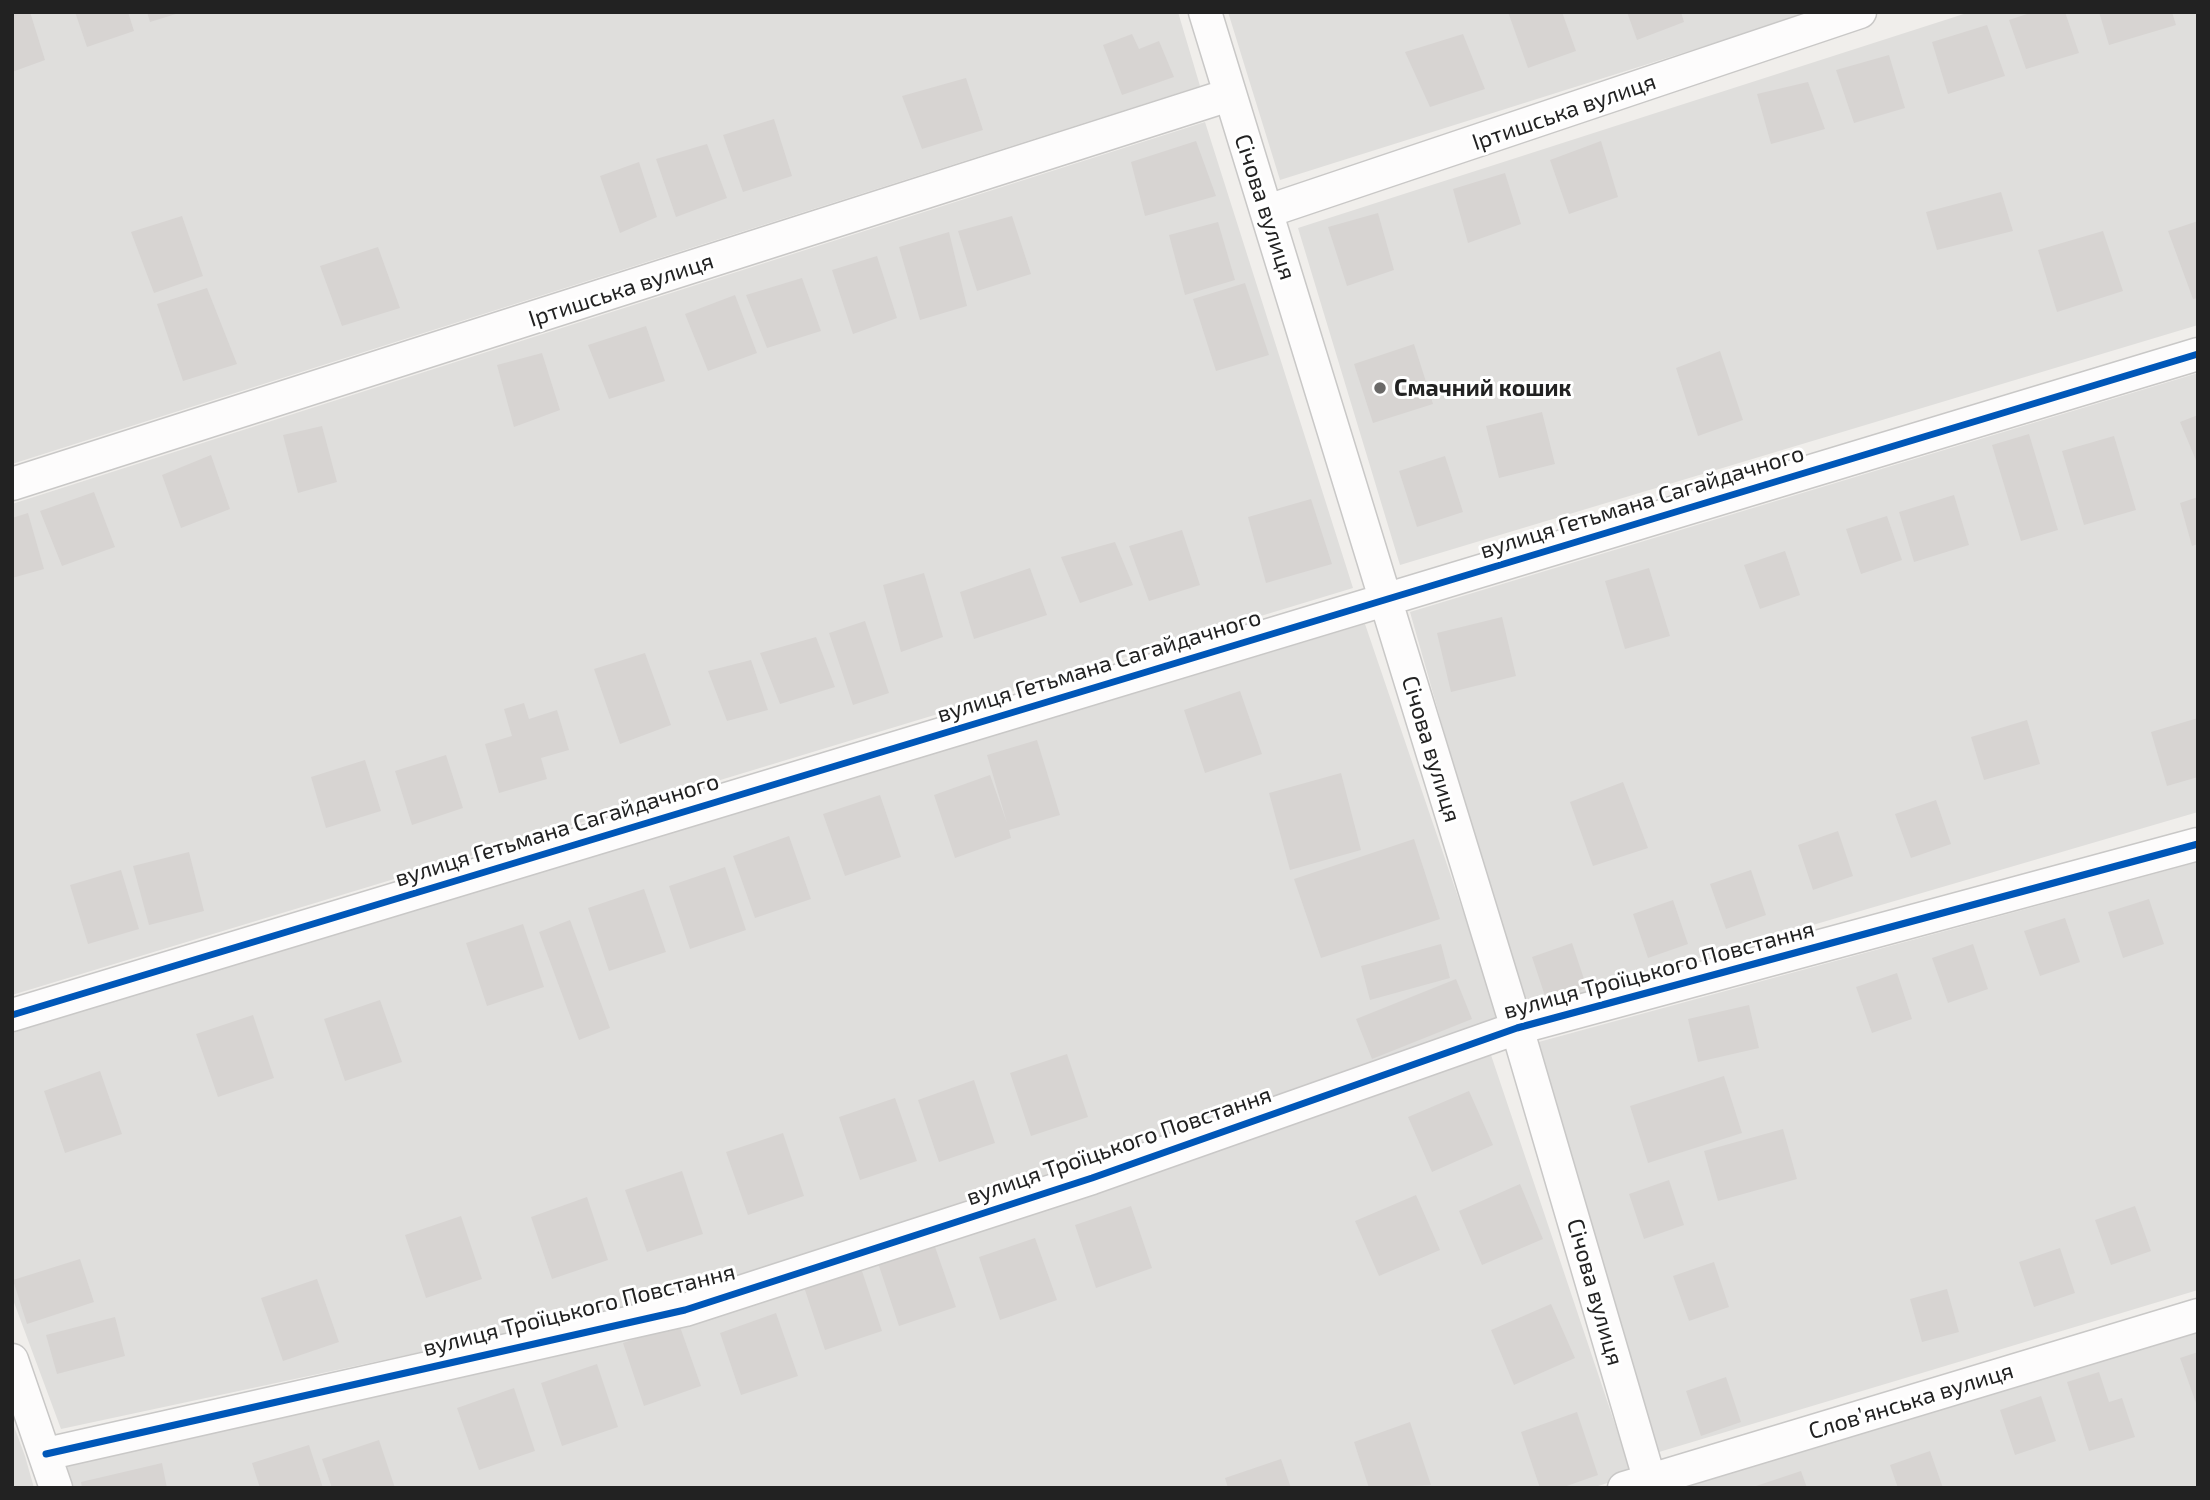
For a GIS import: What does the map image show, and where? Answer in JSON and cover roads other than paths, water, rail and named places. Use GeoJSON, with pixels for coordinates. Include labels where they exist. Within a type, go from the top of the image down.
{"type":"FeatureCollection","features":[{"type":"Feature","properties":{"kind":"street","name":"Січова вулиця"},"geometry":{"type":"LineString","coordinates":[[1205,12],[1517,1028],[1642,1485]]}},
{"type":"Feature","properties":{"kind":"street","name":"Іртишська вулиця"},"geometry":{"type":"LineString","coordinates":[[1268,211],[1860,12]]}},
{"type":"Feature","properties":{"kind":"street","name":"Іртишська вулиця"},"geometry":{"type":"LineString","coordinates":[[12,484],[1229,95]]}},
{"type":"Feature","properties":{"kind":"street","name":"вулиця Гетьмана Сагайдачного"},"geometry":{"type":"LineString","coordinates":[[12,1015],[2198,354]]}},
{"type":"Feature","properties":{"kind":"street","name":"вулиця Троїцького Повстання"},"geometry":{"type":"LineString","coordinates":[[46,1454],[685,1310],[1093,1178],[1517,1028],[2198,844]]}},
{"type":"Feature","properties":{"kind":"street","name":"Словʼянська вулиця"},"geometry":{"type":"LineString","coordinates":[[1642,1485],[2198,1315]]}},
{"type":"Feature","properties":{"kind":"street"},"geometry":{"type":"LineString","coordinates":[[12,1360],[56,1488]]}},
{"type":"Feature","properties":{"kind":"place","name":"Смачний кошик"},"geometry":{"type":"Point","coordinates":[1380,388]}}]}
